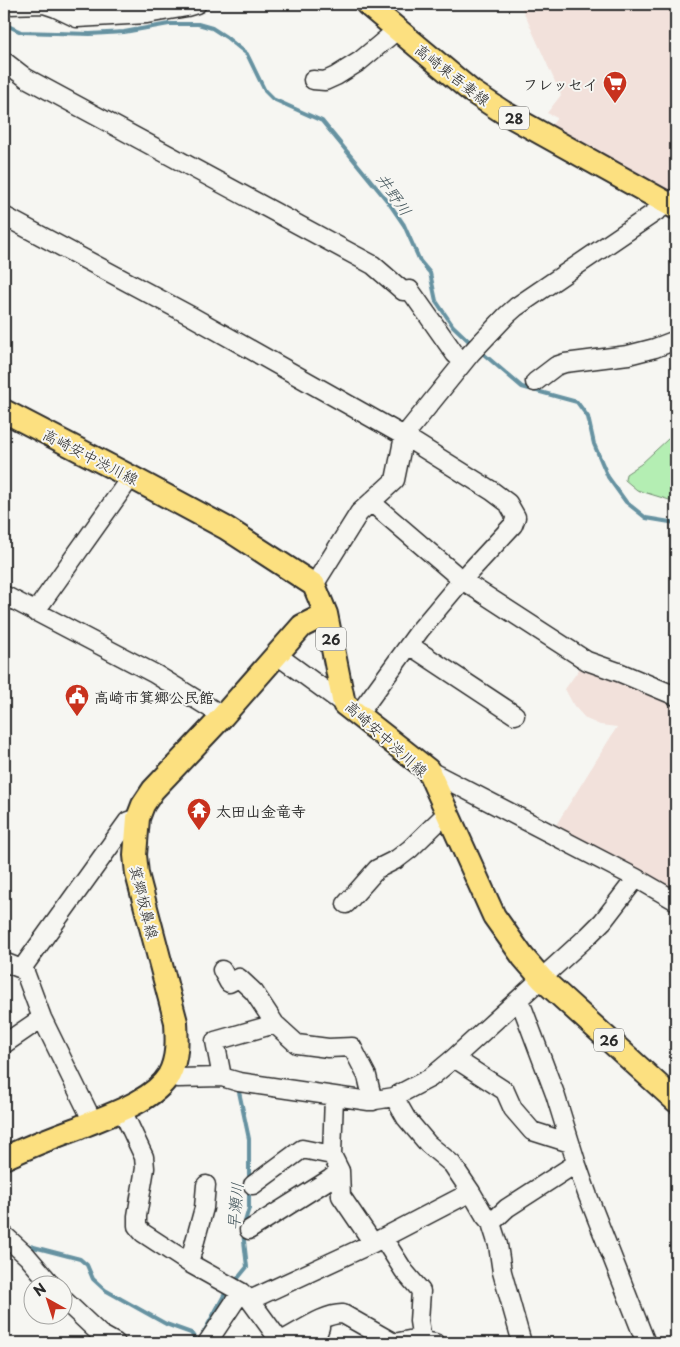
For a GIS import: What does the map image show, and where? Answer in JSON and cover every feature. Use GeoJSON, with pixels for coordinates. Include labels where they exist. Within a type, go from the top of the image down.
{"type":"FeatureCollection","features":[{"type":"Feature","properties":{"kind":"main road","name":"高崎東吾妻線"},"geometry":{"type":"LineString","coordinates":[[367,4],[471,91],[503,112],[673,203]]}},
{"type":"Feature","properties":{"kind":"main road","name":"高崎安中渋川線"},"geometry":{"type":"LineString","coordinates":[[4,412],[226,528],[314,585],[326,614],[351,709],[428,770],[494,916],[523,957],[542,978],[676,1100]]}},
{"type":"Feature","properties":{"kind":"main road","name":"箕郷板鼻線"},"geometry":{"type":"LineString","coordinates":[[4,1158],[122,1110],[158,1088],[169,1075],[178,1044],[176,1022],[137,874],[134,855],[138,818],[143,805],[153,790],[223,716],[276,654],[302,626],[326,614]]}},
{"type":"Feature","properties":{"kind":"street"},"geometry":{"type":"LineString","coordinates":[[4,4],[44,4],[77,18],[147,14],[197,4]]}},
{"type":"Feature","properties":{"kind":"street"},"geometry":{"type":"LineString","coordinates":[[313,80],[325,81],[336,76],[360,61],[397,30]]}},
{"type":"Feature","properties":{"kind":"street"},"geometry":{"type":"LineString","coordinates":[[4,62],[26,78],[373,265],[403,291],[410,290],[455,354],[472,352]]}},
{"type":"Feature","properties":{"kind":"street"},"geometry":{"type":"LineString","coordinates":[[314,585],[359,513],[395,480],[404,436],[472,352],[516,307],[673,203]]}},
{"type":"Feature","properties":{"kind":"street"},"geometry":{"type":"LineString","coordinates":[[4,216],[191,316],[404,436],[492,491],[508,504],[516,517],[513,525],[462,580],[409,645],[351,709],[276,654]]}},
{"type":"Feature","properties":{"kind":"street"},"geometry":{"type":"LineString","coordinates":[[535,382],[556,366],[565,363],[628,355],[676,340]]}},
{"type":"Feature","properties":{"kind":"street"},"geometry":{"type":"LineString","coordinates":[[35,612],[131,477]]}},
{"type":"Feature","properties":{"kind":"street"},"geometry":{"type":"LineString","coordinates":[[371,502],[462,580],[587,662],[621,673],[676,696]]}},
{"type":"Feature","properties":{"kind":"street"},"geometry":{"type":"LineString","coordinates":[[4,595],[155,674],[223,716]]}},
{"type":"Feature","properties":{"kind":"street"},"geometry":{"type":"LineString","coordinates":[[409,645],[515,715]]}},
{"type":"Feature","properties":{"kind":"street"},"geometry":{"type":"LineString","coordinates":[[428,770],[636,878],[676,901]]}},
{"type":"Feature","properties":{"kind":"street"},"geometry":{"type":"LineString","coordinates":[[346,904],[377,869],[397,859],[410,849],[447,812]]}},
{"type":"Feature","properties":{"kind":"street"},"geometry":{"type":"LineString","coordinates":[[23,967],[128,821],[138,818]]}},
{"type":"Feature","properties":{"kind":"street"},"geometry":{"type":"LineString","coordinates":[[169,1075],[178,1078],[222,1076],[239,1082],[369,1102],[394,1097],[430,1078],[518,1001],[603,921],[636,878]]}},
{"type":"Feature","properties":{"kind":"street"},"geometry":{"type":"LineString","coordinates":[[4,962],[19,968],[23,967]]}},
{"type":"Feature","properties":{"kind":"street"},"geometry":{"type":"LineString","coordinates":[[23,967],[42,1018],[93,1122]]}},
{"type":"Feature","properties":{"kind":"street"},"geometry":{"type":"LineString","coordinates":[[222,970],[228,983],[238,978],[254,992],[275,1024],[297,1044],[328,1048],[352,1047],[367,1076],[373,1101]]}},
{"type":"Feature","properties":{"kind":"street"},"geometry":{"type":"LineString","coordinates":[[518,1001],[523,1009],[555,1094],[577,1165],[646,1343]]}},
{"type":"Feature","properties":{"kind":"street"},"geometry":{"type":"LineString","coordinates":[[4,1044],[42,1018]]}},
{"type":"Feature","properties":{"kind":"street"},"geometry":{"type":"LineString","coordinates":[[222,1076],[215,1041],[275,1024]]}},
{"type":"Feature","properties":{"kind":"street"},"geometry":{"type":"LineString","coordinates":[[454,1058],[505,1091],[513,1109],[532,1131],[570,1143]]}},
{"type":"Feature","properties":{"kind":"street"},"geometry":{"type":"LineString","coordinates":[[334,1096],[332,1155],[340,1171],[340,1196],[421,1291],[419,1321],[428,1342]]}},
{"type":"Feature","properties":{"kind":"street"},"geometry":{"type":"LineString","coordinates":[[394,1097],[406,1118],[428,1144],[452,1164],[471,1192],[484,1216],[491,1223],[498,1245],[502,1272],[522,1343]]}},
{"type":"Feature","properties":{"kind":"street"},"geometry":{"type":"LineString","coordinates":[[122,1110],[144,1157],[145,1168],[137,1226],[143,1233],[246,1296],[277,1337],[285,1339],[336,1314],[343,1314],[394,1343],[414,1340],[428,1342]]}},
{"type":"Feature","properties":{"kind":"street"},"geometry":{"type":"LineString","coordinates":[[253,1185],[302,1149],[332,1155]]}},
{"type":"Feature","properties":{"kind":"street"},"geometry":{"type":"LineString","coordinates":[[491,1223],[507,1208],[577,1165]]}},
{"type":"Feature","properties":{"kind":"street"},"geometry":{"type":"LineString","coordinates":[[249,1230],[340,1171]]}},
{"type":"Feature","properties":{"kind":"street"},"geometry":{"type":"LineString","coordinates":[[189,1262],[204,1208],[206,1185]]}},
{"type":"Feature","properties":{"kind":"street"},"geometry":{"type":"LineString","coordinates":[[207,1343],[246,1296],[378,1240],[471,1192]]}},
{"type":"Feature","properties":{"kind":"street"},"geometry":{"type":"LineString","coordinates":[[4,1235],[27,1256],[42,1274]]}},
{"type":"Feature","properties":{"kind":"street"},"geometry":{"type":"LineString","coordinates":[[72,1307],[100,1334],[116,1343]]}},
{"type":"Feature","properties":{"kind":"street"},"geometry":{"type":"LineString","coordinates":[[314,1343],[320,1327],[320,1321]]}},
{"type":"Feature","properties":{"kind":"shaded area","name":"フレッセイ"},"geometry":{"type":"Polygon","coordinates":[[[520,4],[676,4],[676,192],[665,194],[548,130],[557,118],[547,113],[561,95],[520,4]]]}},
{"type":"Feature","properties":{"kind":"shaded area"},"geometry":{"type":"Polygon","coordinates":[[[583,664],[676,701],[676,893],[556,825],[617,727],[600,725],[586,719],[574,706],[565,689],[583,664]]]}},
{"type":"Feature","properties":{"kind":"green space"},"geometry":{"type":"Polygon","coordinates":[[[676,436],[676,502],[637,490],[625,480],[626,474],[641,464],[668,439],[676,436]]]}},
{"type":"Feature","properties":{"kind":"waterway","name":"井野川"},"geometry":{"type":"LineString","coordinates":[[4,24],[21,32],[90,34],[124,32],[169,24],[198,24],[212,28],[226,37],[247,54],[265,91],[273,99],[322,121],[389,203],[404,225],[420,261],[430,273],[436,301],[453,326],[473,345]]}},
{"type":"Feature","properties":{"kind":"waterway","name":"井野川"},"geometry":{"type":"LineString","coordinates":[[480,351],[522,387],[577,402],[588,417],[594,444],[608,477],[626,502],[646,518],[676,523]]}},
{"type":"Feature","properties":{"kind":"waterway","name":"早瀬川"},"geometry":{"type":"LineString","coordinates":[[238,1087],[249,1139],[249,1181]]}},
{"type":"Feature","properties":{"kind":"waterway","name":"早瀬川"},"geometry":{"type":"LineString","coordinates":[[244,1225],[249,1208],[249,1188]]}},
{"type":"Feature","properties":{"kind":"waterway","name":"早瀬川"},"geometry":{"type":"LineString","coordinates":[[234,1283],[247,1267],[243,1232]]}},
{"type":"Feature","properties":{"kind":"waterway"},"geometry":{"type":"LineString","coordinates":[[26,1245],[80,1259],[87,1265],[93,1279],[105,1290],[166,1324],[191,1333],[198,1343]]}},
{"type":"Feature","properties":{"kind":"waterway","name":"早瀬川"},"geometry":{"type":"LineString","coordinates":[[198,1343],[227,1290]]}},
{"type":"Feature","properties":{"kind":"place","name":"フレッセイ"},"geometry":{"type":"Point","coordinates":[615,104]}},
{"type":"Feature","properties":{"kind":"place","name":"高崎市箕郷公民館"},"geometry":{"type":"Point","coordinates":[77,717]}},
{"type":"Feature","properties":{"kind":"place","name":"太田山金竜寺"},"geometry":{"type":"Point","coordinates":[199,831]}}]}
